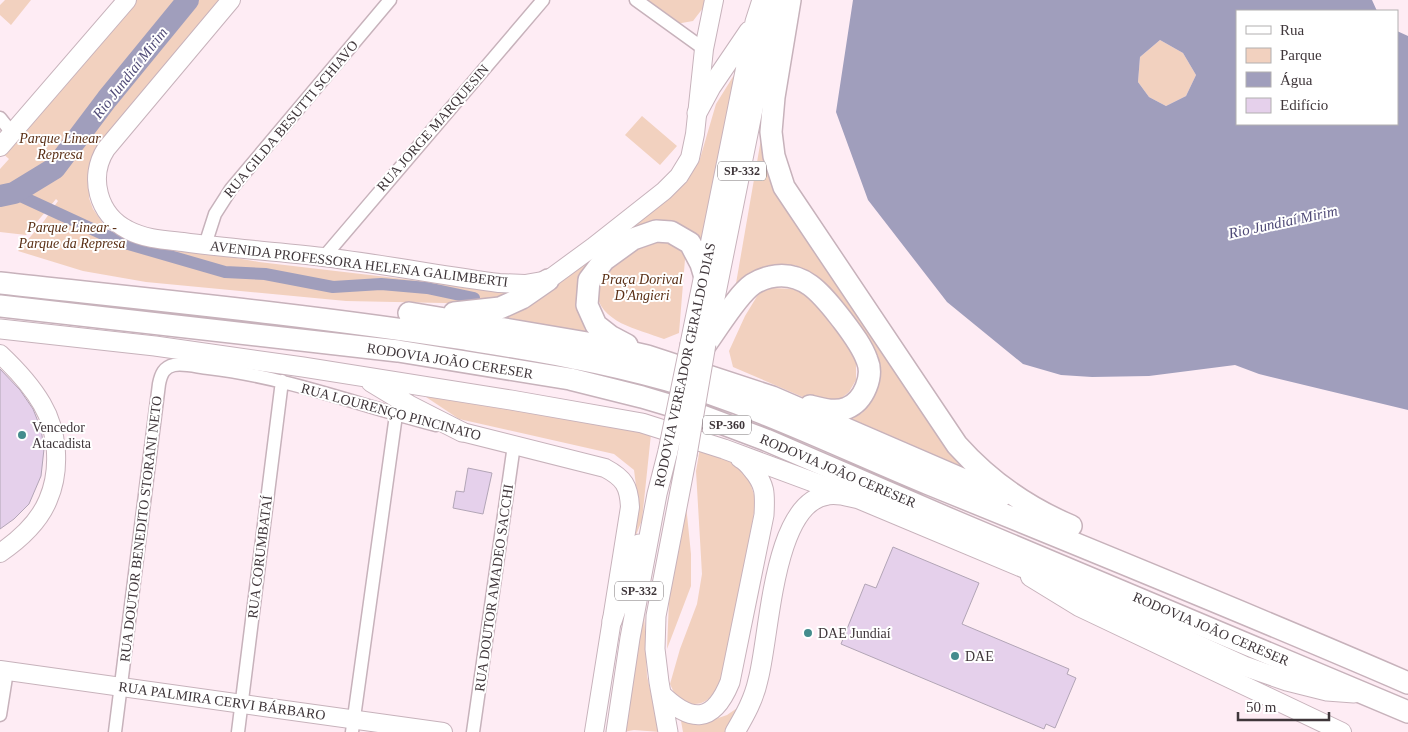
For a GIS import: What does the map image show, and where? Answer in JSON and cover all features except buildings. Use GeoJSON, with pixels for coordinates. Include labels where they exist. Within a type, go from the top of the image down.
{"type":"FeatureCollection","features":[{"type":"Feature","properties":{"kind":"highway"},"geometry":{"type":"LineString","coordinates":[[790,0],[774,97],[771,132],[774,156],[784,187],[957,446],[977,468],[1006,490],[1047,516]]}},
{"type":"Feature","properties":{"kind":"highway"},"geometry":{"type":"LineString","coordinates":[[647,356],[610,336],[596,325],[587,305],[590,280],[604,260],[632,239],[656,231],[671,232],[690,243],[704,274]]}},
{"type":"Feature","properties":{"kind":"highway"},"geometry":{"type":"LineString","coordinates":[[409,313],[590,343],[647,356],[772,397],[828,411],[847,408],[856,402],[869,382],[868,361],[855,338],[818,290],[791,275],[766,278],[752,284],[698,344]]}},
{"type":"Feature","properties":{"kind":"highway"},"geometry":{"type":"LineString","coordinates":[[302,316],[454,313],[500,308],[522,298],[548,280]]}},
{"type":"Feature","properties":{"kind":"highway","name":"RODOVIA JOÃO CERESER"},"geometry":{"type":"LineString","coordinates":[[0,282],[302,316],[404,330],[550,354],[667,380],[751,408],[870,460],[1251,615],[1408,683]]}},
{"type":"Feature","properties":{"kind":"highway","name":"RODOVIA JOÃO CERESER"},"geometry":{"type":"LineString","coordinates":[[0,306],[398,351],[570,379],[642,396],[766,440],[1408,712]]}},
{"type":"Feature","properties":{"kind":"highway"},"geometry":{"type":"LineString","coordinates":[[772,397],[1114,544],[1251,615]]}},
{"type":"Feature","properties":{"kind":"main road","name":"RODOVIA VEREADOR GERALDO DIAS"},"geometry":{"type":"LineString","coordinates":[[668,732],[655,649],[656,616],[687,455],[704,274],[755,22],[762,0]]}},
{"type":"Feature","properties":{"kind":"main road","name":"RODOVIA VEREADOR GERALDO DIAS"},"geometry":{"type":"LineString","coordinates":[[616,732],[630,638],[657,494],[698,344],[758,84],[781,0]]}},
{"type":"Feature","properties":{"kind":"main road"},"geometry":{"type":"LineString","coordinates":[[697,113],[711,87],[755,22]]}},
{"type":"Feature","properties":{"kind":"main road"},"geometry":{"type":"LineString","coordinates":[[0,330],[155,346],[362,376],[642,423],[724,449],[858,500],[1080,592],[1244,666],[1287,681],[1327,691],[1363,693]]}},
{"type":"Feature","properties":{"kind":"main road"},"geometry":{"type":"LineString","coordinates":[[362,376],[409,405],[462,432]]}},
{"type":"Feature","properties":{"kind":"main road"},"geometry":{"type":"LineString","coordinates":[[661,694],[674,707],[684,713],[697,715],[717,706],[730,682],[764,515],[765,494],[762,481],[744,460],[724,449]]}},
{"type":"Feature","properties":{"kind":"main road"},"geometry":{"type":"LineString","coordinates":[[612,621],[657,494]]}},
{"type":"Feature","properties":{"kind":"main road"},"geometry":{"type":"LineString","coordinates":[[735,732],[746,714],[759,679],[782,550],[793,525],[802,510],[815,499],[828,495],[840,495],[858,500]]}},
{"type":"Feature","properties":{"kind":"street"},"geometry":{"type":"LineString","coordinates":[[0,147],[127,0]]}},
{"type":"Feature","properties":{"kind":"street","name":"AVENIDA PROFESSORA HELENA GALIMBERTI"},"geometry":{"type":"LineString","coordinates":[[231,0],[106,149],[100,159],[97,177],[98,192],[102,203],[112,217],[128,230],[142,236],[205,245],[324,257],[499,283],[525,284],[548,280],[593,247],[664,191],[680,176],[690,158],[695,134],[704,49],[714,0]]}},
{"type":"Feature","properties":{"kind":"street","name":"RUA GILDA BESUTTI SCHIAVO"},"geometry":{"type":"LineString","coordinates":[[205,245],[215,214],[231,190],[390,0]]}},
{"type":"Feature","properties":{"kind":"street","name":"RUA JORGE MARQUESIN"},"geometry":{"type":"LineString","coordinates":[[324,257],[543,0]]}},
{"type":"Feature","properties":{"kind":"street"},"geometry":{"type":"LineString","coordinates":[[636,0],[704,49]]}},
{"type":"Feature","properties":{"kind":"street"},"geometry":{"type":"LineString","coordinates":[[0,118],[12,133]]}},
{"type":"Feature","properties":{"kind":"street"},"geometry":{"type":"LineString","coordinates":[[0,553],[26,532],[38,516],[48,500],[56,467],[56,447],[53,428],[43,404],[27,382],[5,359]]}},
{"type":"Feature","properties":{"kind":"street","name":"RUA LOURENÇO PINCINATO"},"geometry":{"type":"LineString","coordinates":[[175,364],[234,371],[282,381],[396,415],[605,468],[621,478],[626,485],[629,493],[630,507],[612,621]]}},
{"type":"Feature","properties":{"kind":"street","name":"RUA DOUTOR BENEDITO STORANI NETO"},"geometry":{"type":"LineString","coordinates":[[115,732],[159,384],[161,375],[166,368],[175,364]]}},
{"type":"Feature","properties":{"kind":"street","name":"RUA CORUMBATAÍ"},"geometry":{"type":"LineString","coordinates":[[238,732],[282,381]]}},
{"type":"Feature","properties":{"kind":"street"},"geometry":{"type":"LineString","coordinates":[[352,726],[396,415]]}},
{"type":"Feature","properties":{"kind":"street","name":"RUA DOUTOR AMADEO SACCHI"},"geometry":{"type":"LineString","coordinates":[[473,732],[514,445]]}},
{"type":"Feature","properties":{"kind":"street"},"geometry":{"type":"LineString","coordinates":[[997,557],[1079,607],[1342,732]]}},
{"type":"Feature","properties":{"kind":"street"},"geometry":{"type":"LineString","coordinates":[[594,732],[612,621]]}},
{"type":"Feature","properties":{"kind":"street"},"geometry":{"type":"LineString","coordinates":[[0,716],[3,670]]}},
{"type":"Feature","properties":{"kind":"street","name":"RUA PALMIRA CERVI BÁRBARO"},"geometry":{"type":"LineString","coordinates":[[3,670],[242,704],[352,726],[443,732]]}},
{"type":"Feature","properties":{"kind":"green space"},"geometry":{"type":"Polygon","coordinates":[[[5,0],[31,0],[11,25],[0,15],[0,5],[5,0]]]}},
{"type":"Feature","properties":{"kind":"green space"},"geometry":{"type":"Polygon","coordinates":[[[134,0],[231,0],[95,166],[89,198],[93,209],[109,232],[124,239],[158,249],[202,252],[259,262],[494,291],[516,292],[492,304],[346,301],[146,282],[83,271],[18,251],[44,221],[58,201],[56,199],[26,235],[0,232],[0,169],[9,159],[1,152],[134,0]]]}},
{"type":"Feature","properties":{"kind":"green space"},"geometry":{"type":"Polygon","coordinates":[[[646,0],[705,0],[703,8],[693,21],[676,24],[646,0]]]}},
{"type":"Feature","properties":{"kind":"green space"},"geometry":{"type":"Polygon","coordinates":[[[1160,40],[1183,53],[1196,75],[1186,96],[1166,106],[1149,97],[1138,82],[1140,57],[1160,40]]]}},
{"type":"Feature","properties":{"kind":"green space"},"geometry":{"type":"Polygon","coordinates":[[[739,74],[704,241],[682,227],[635,229],[578,303],[586,334],[495,315],[676,189],[699,162],[716,104],[734,75],[739,74]]]}},
{"type":"Feature","properties":{"kind":"green space"},"geometry":{"type":"Polygon","coordinates":[[[642,116],[677,146],[660,165],[625,135],[642,116]]]}},
{"type":"Feature","properties":{"kind":"green space"},"geometry":{"type":"Polygon","coordinates":[[[761,139],[810,240],[928,422],[966,473],[848,418],[862,413],[872,401],[880,380],[877,360],[830,288],[795,265],[769,265],[748,277],[734,295],[761,139]]]}},
{"type":"Feature","properties":{"kind":"green space","name":"Praça Dorival D'Angieri"},"geometry":{"type":"Polygon","coordinates":[[[650,233],[686,247],[679,333],[664,339],[632,328],[612,317],[604,310],[596,290],[597,279],[604,269],[650,233]]]}},
{"type":"Feature","properties":{"kind":"green space"},"geometry":{"type":"Polygon","coordinates":[[[772,288],[794,289],[812,299],[845,342],[856,360],[856,380],[849,392],[839,400],[819,404],[733,367],[729,351],[745,316],[759,293],[772,288]]]}},
{"type":"Feature","properties":{"kind":"green space"},"geometry":{"type":"Polygon","coordinates":[[[405,383],[651,434],[642,520],[626,560],[638,501],[634,470],[614,454],[459,419],[405,383]]]}},
{"type":"Feature","properties":{"kind":"green space"},"geometry":{"type":"Polygon","coordinates":[[[701,442],[729,452],[747,473],[756,501],[727,669],[718,687],[710,697],[699,704],[692,704],[677,699],[670,684],[680,649],[697,604],[702,574],[696,471],[701,442]]]}},
{"type":"Feature","properties":{"kind":"green space"},"geometry":{"type":"Polygon","coordinates":[[[686,505],[691,554],[691,586],[667,649],[669,600],[686,505]]]}},
{"type":"Feature","properties":{"kind":"green space"},"geometry":{"type":"Polygon","coordinates":[[[644,609],[647,676],[660,732],[634,730],[623,732],[644,609]]]}},
{"type":"Feature","properties":{"kind":"green space"},"geometry":{"type":"Polygon","coordinates":[[[749,700],[736,721],[725,732],[683,732],[681,721],[704,723],[727,715],[749,700]]]}},
{"type":"Feature","properties":{"kind":"water"},"geometry":{"type":"Polygon","coordinates":[[[853,0],[1372,0],[1377,10],[1236,10],[1236,125],[1398,125],[1398,31],[1408,36],[1408,410],[1259,374],[1235,365],[1149,376],[1092,377],[1061,375],[1023,364],[947,302],[868,200],[836,112],[853,0]],[[1160,40],[1140,57],[1138,82],[1149,97],[1166,106],[1186,96],[1196,75],[1183,53],[1160,40]]]}},
{"type":"Feature","properties":{"kind":"waterway","name":"Rio Jundiaí Mirim"},"geometry":{"type":"LineString","coordinates":[[0,196],[14,193],[55,168],[107,99],[188,0]]}},
{"type":"Feature","properties":{"kind":"waterway"},"geometry":{"type":"LineString","coordinates":[[14,193],[118,241],[225,272],[265,274],[333,287],[381,284],[427,288],[474,298]]}},
{"type":"Feature","properties":{"kind":"place","name":"Vencedor Atacadista"},"geometry":{"type":"Point","coordinates":[22,435]}},
{"type":"Feature","properties":{"kind":"place","name":"DAE Jundiaí"},"geometry":{"type":"Point","coordinates":[808,633]}},
{"type":"Feature","properties":{"kind":"place","name":"DAE"},"geometry":{"type":"Point","coordinates":[955,656]}},
{"type":"Feature","properties":{"kind":"park label","name":"Parque Linear Represa"},"geometry":{"type":"Point","coordinates":[60,146]}},
{"type":"Feature","properties":{"kind":"park label","name":"Parque Linear - Parque da Represa"},"geometry":{"type":"Point","coordinates":[72,236]}}]}
